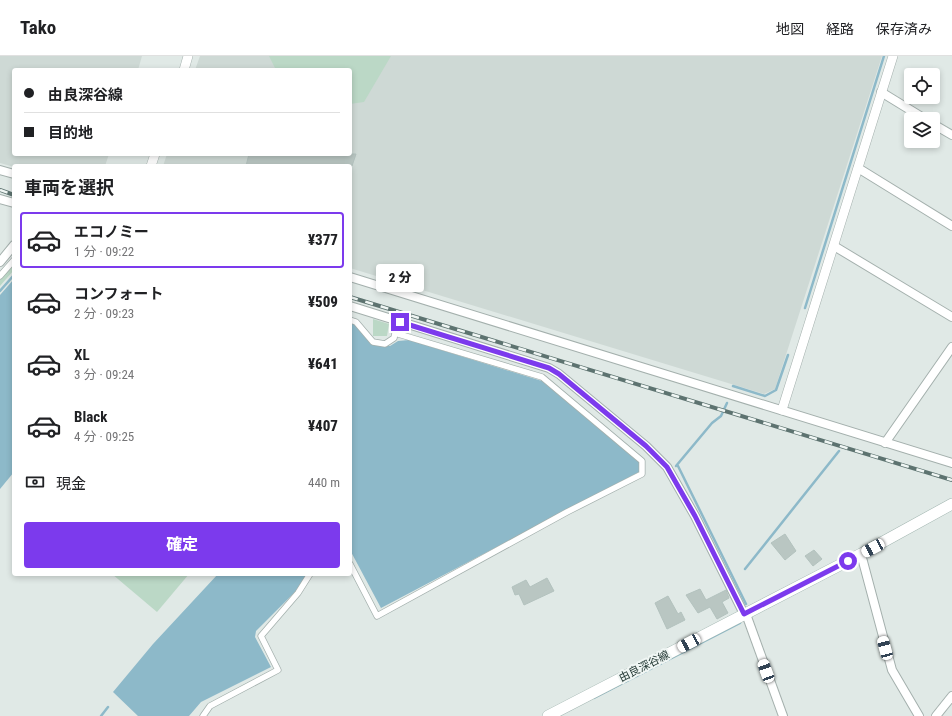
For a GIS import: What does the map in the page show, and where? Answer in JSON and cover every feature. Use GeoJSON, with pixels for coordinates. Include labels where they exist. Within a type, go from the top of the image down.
{"type":"FeatureCollection","features":[{"type":"Feature","properties":{"kind":"main road","name":"由良深谷線"},"geometry":{"type":"LineString","coordinates":[[548,716],[860,554],[952,504]]}},
{"type":"Feature","properties":{"kind":"street"},"geometry":{"type":"LineString","coordinates":[[185,68],[188,56]]}},
{"type":"Feature","properties":{"kind":"street"},"geometry":{"type":"LineString","coordinates":[[782,410],[893,56]]}},
{"type":"Feature","properties":{"kind":"street"},"geometry":{"type":"LineString","coordinates":[[881,92],[914,112]]}},
{"type":"Feature","properties":{"kind":"street"},"geometry":{"type":"LineString","coordinates":[[940,128],[952,135]]}},
{"type":"Feature","properties":{"kind":"street"},"geometry":{"type":"LineString","coordinates":[[858,168],[952,226]]}},
{"type":"Feature","properties":{"kind":"street"},"geometry":{"type":"LineString","coordinates":[[0,170],[12,173]]}},
{"type":"Feature","properties":{"kind":"street"},"geometry":{"type":"LineString","coordinates":[[0,199],[12,202]]}},
{"type":"Feature","properties":{"kind":"street"},"geometry":{"type":"LineString","coordinates":[[834,246],[952,317]]}},
{"type":"Feature","properties":{"kind":"street"},"geometry":{"type":"LineString","coordinates":[[0,262],[12,247]]}},
{"type":"Feature","properties":{"kind":"street"},"geometry":{"type":"LineString","coordinates":[[0,276],[12,262]]}},
{"type":"Feature","properties":{"kind":"street"},"geometry":{"type":"LineString","coordinates":[[352,279],[952,463]]}},
{"type":"Feature","properties":{"kind":"street"},"geometry":{"type":"LineString","coordinates":[[352,307],[549,368],[559,374],[646,446],[667,467],[695,516],[745,614],[783,716]]}},
{"type":"Feature","properties":{"kind":"street"},"geometry":{"type":"LineString","coordinates":[[352,321],[356,322],[373,342],[385,344],[394,338],[395,333],[542,378],[642,461],[642,474],[560,516],[377,616],[352,568]]}},
{"type":"Feature","properties":{"kind":"street"},"geometry":{"type":"LineString","coordinates":[[885,443],[952,347]]}},
{"type":"Feature","properties":{"kind":"street"},"geometry":{"type":"LineString","coordinates":[[860,554],[892,670],[919,716]]}},
{"type":"Feature","properties":{"kind":"street"},"geometry":{"type":"LineString","coordinates":[[203,716],[210,706],[278,670],[261,636],[298,593],[309,576]]}},
{"type":"Feature","properties":{"kind":"street"},"geometry":{"type":"LineString","coordinates":[[936,716],[952,696]]}},
{"type":"Feature","properties":{"kind":"shaded area"},"geometry":{"type":"Polygon","coordinates":[[[0,56],[142,56],[139,68],[12,68],[12,156],[108,156],[106,164],[12,164],[12,166],[0,163],[0,56]]]}},
{"type":"Feature","properties":{"kind":"shaded area"},"geometry":{"type":"Polygon","coordinates":[[[200,56],[882,56],[775,389],[764,394],[352,269],[352,164],[164,164],[166,156],[352,156],[352,68],[196,68],[200,56]]]}},
{"type":"Feature","properties":{"kind":"green space"},"geometry":{"type":"Polygon","coordinates":[[[269,56],[391,56],[364,102],[352,104],[352,68],[275,68],[269,56]]]}},
{"type":"Feature","properties":{"kind":"green space"},"geometry":{"type":"Polygon","coordinates":[[[12,266],[12,272],[0,286],[0,280],[12,266]]]}},
{"type":"Feature","properties":{"kind":"green space"},"geometry":{"type":"Polygon","coordinates":[[[373,319],[389,324],[387,336],[373,336],[373,319]]]}},
{"type":"Feature","properties":{"kind":"green space"},"geometry":{"type":"Polygon","coordinates":[[[114,576],[187,576],[157,612],[114,576]]]}},
{"type":"Feature","properties":{"kind":"water"},"geometry":{"type":"Polygon","coordinates":[[[12,281],[12,474],[0,489],[0,295],[12,281]]]}},
{"type":"Feature","properties":{"kind":"water"},"geometry":{"type":"Polygon","coordinates":[[[352,323],[355,324],[371,343],[390,346],[398,341],[409,340],[542,381],[639,461],[639,472],[381,608],[352,554],[352,323]]]}},
{"type":"Feature","properties":{"kind":"water"},"geometry":{"type":"Polygon","coordinates":[[[216,576],[307,576],[298,589],[256,631],[255,637],[271,667],[201,702],[189,716],[138,716],[113,692],[153,644],[216,576]]]}},
{"type":"Feature","properties":{"kind":"building"},"geometry":{"type":"Polygon","coordinates":[[[352,154],[356,154],[352,166],[352,164],[246,164],[248,156],[352,156],[352,154]]]}},
{"type":"Feature","properties":{"kind":"building"},"geometry":{"type":"Polygon","coordinates":[[[785,534],[796,551],[785,560],[771,543],[785,534]]]}},
{"type":"Feature","properties":{"kind":"building"},"geometry":{"type":"Polygon","coordinates":[[[814,550],[822,559],[813,566],[805,556],[814,550]]]}},
{"type":"Feature","properties":{"kind":"building"},"geometry":{"type":"Polygon","coordinates":[[[547,578],[554,591],[524,605],[519,594],[515,595],[512,587],[526,580],[530,587],[547,578]]]}},
{"type":"Feature","properties":{"kind":"building"},"geometry":{"type":"Polygon","coordinates":[[[700,589],[706,600],[726,590],[729,598],[722,602],[728,613],[717,619],[710,607],[698,613],[686,595],[700,589]]]}},
{"type":"Feature","properties":{"kind":"building"},"geometry":{"type":"Polygon","coordinates":[[[668,596],[678,614],[681,612],[685,620],[667,629],[655,603],[668,596]]]}},
{"type":"Feature","properties":{"kind":"waterway"},"geometry":{"type":"LineString","coordinates":[[805,308],[884,56]]}},
{"type":"Feature","properties":{"kind":"waterway"},"geometry":{"type":"LineString","coordinates":[[0,291],[12,277]]}},
{"type":"Feature","properties":{"kind":"waterway"},"geometry":{"type":"LineString","coordinates":[[733,386],[765,396],[776,390],[788,355]]}},
{"type":"Feature","properties":{"kind":"waterway"},"geometry":{"type":"LineString","coordinates":[[676,466],[712,423],[721,416],[727,403]]}},
{"type":"Feature","properties":{"kind":"waterway"},"geometry":{"type":"LineString","coordinates":[[745,569],[839,451]]}},
{"type":"Feature","properties":{"kind":"waterway"},"geometry":{"type":"LineString","coordinates":[[678,466],[746,604]]}},
{"type":"Feature","properties":{"kind":"waterway"},"geometry":{"type":"LineString","coordinates":[[594,698],[740,623]]}},
{"type":"Feature","properties":{"kind":"waterway"},"geometry":{"type":"LineString","coordinates":[[101,716],[108,707]]}},
{"type":"Feature","properties":{"kind":"railway"},"geometry":{"type":"LineString","coordinates":[[0,190],[12,194]]}},
{"type":"Feature","properties":{"kind":"railway"},"geometry":{"type":"LineString","coordinates":[[352,298],[952,480]]}},
{"type":"Feature","properties":{"kind":"route"},"geometry":{"type":"LineString","coordinates":[[400,322],[549,368],[559,374],[646,446],[667,467],[695,516],[744,614],[848,561]]}}]}
